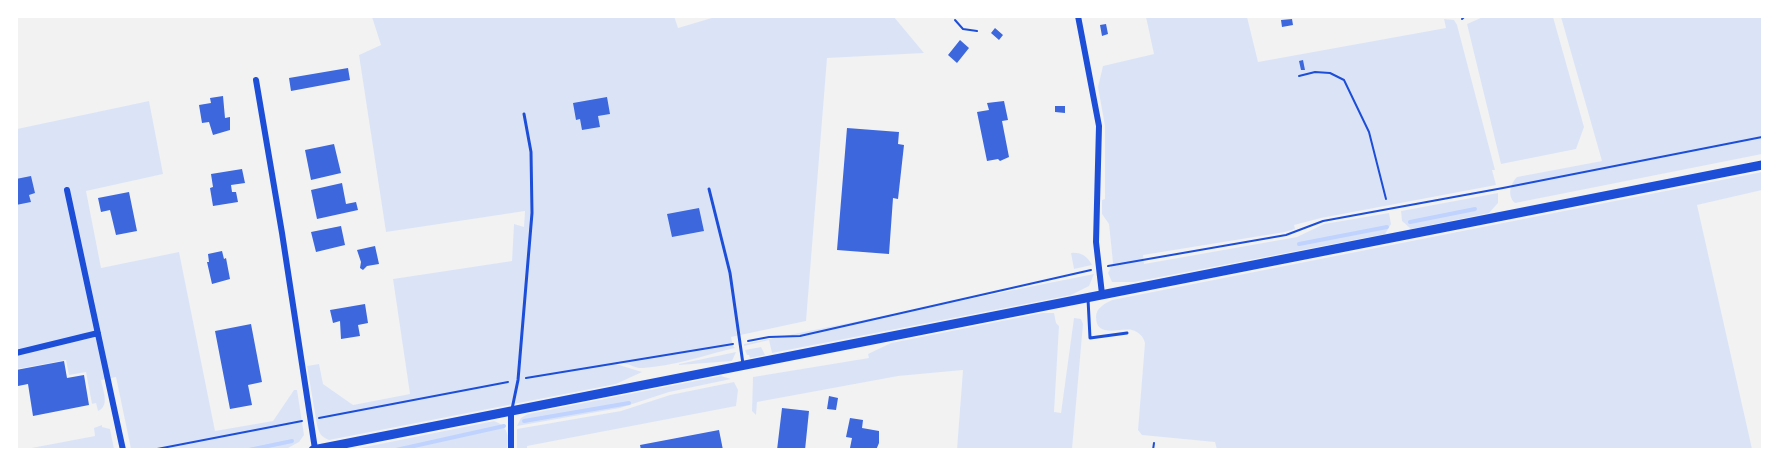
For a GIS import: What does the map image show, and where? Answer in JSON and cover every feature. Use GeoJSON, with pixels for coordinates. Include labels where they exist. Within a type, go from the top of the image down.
{"type":"FeatureCollection","features":[{"type":"Feature","properties":{"kind":"main road"},"geometry":{"type":"LineString","coordinates":[[314,449],[1762,165]]}},
{"type":"Feature","properties":{"kind":"street"},"geometry":{"type":"LineString","coordinates":[[1078,16],[1100,126],[1096,242],[1102,294]]}},
{"type":"Feature","properties":{"kind":"street"},"geometry":{"type":"LineString","coordinates":[[256,80],[312,419],[314,449]]}},
{"type":"Feature","properties":{"kind":"street"},"geometry":{"type":"LineString","coordinates":[[67,190],[123,450]]}},
{"type":"Feature","properties":{"kind":"street"},"geometry":{"type":"LineString","coordinates":[[16,353],[98,333]]}},
{"type":"Feature","properties":{"kind":"street"},"geometry":{"type":"LineString","coordinates":[[511,411],[511,450]]}},
{"type":"Feature","properties":{"kind":"lane"},"geometry":{"type":"LineString","coordinates":[[511,411],[518,380],[532,213],[531,152],[524,114]]}},
{"type":"Feature","properties":{"kind":"lane"},"geometry":{"type":"LineString","coordinates":[[708,189],[730,273],[743,366]]}},
{"type":"Feature","properties":{"kind":"lane"},"geometry":{"type":"LineString","coordinates":[[1088,297],[1090,338],[1127,333]]}},
{"type":"Feature","properties":{"kind":"path"},"geometry":{"type":"LineString","coordinates":[[955,21],[963,28],[977,31]]}},
{"type":"Feature","properties":{"kind":"path"},"geometry":{"type":"LineString","coordinates":[[1299,76],[1315,72],[1330,73],[1344,80],[1369,132],[1386,199]]}},
{"type":"Feature","properties":{"kind":"path"},"geometry":{"type":"LineString","coordinates":[[152,450],[518,380],[769,337],[800,336],[1099,268],[1286,235],[1323,221],[1762,137]]}},
{"type":"Feature","properties":{"kind":"path"},"geometry":{"type":"LineString","coordinates":[[1154,443],[1154,450]]}},
{"type":"Feature","properties":{"kind":"shaded area"},"geometry":{"type":"Polygon","coordinates":[[[674,16],[678,28],[715,17],[894,17],[924,53],[827,58],[806,321],[731,337],[735,348],[678,363],[643,368],[623,363],[616,364],[642,372],[616,384],[329,440],[322,436],[317,425],[307,366],[319,364],[323,384],[353,405],[410,394],[393,279],[512,261],[514,224],[524,227],[525,211],[386,232],[359,55],[381,45],[372,17],[674,16]]]}},
{"type":"Feature","properties":{"kind":"shaded area"},"geometry":{"type":"Polygon","coordinates":[[[1146,17],[1247,17],[1258,62],[1446,28],[1444,19],[1454,20],[1495,170],[1492,170],[1496,185],[1321,218],[1294,225],[1295,229],[1285,232],[1143,255],[1144,264],[1297,237],[1324,224],[1389,213],[1391,224],[1385,234],[1134,282],[1112,282],[1108,273],[1113,263],[1109,224],[1102,214],[1102,200],[1105,199],[1105,126],[1098,87],[1103,66],[1154,54],[1146,17]]]}},
{"type":"Feature","properties":{"kind":"shaded area"},"geometry":{"type":"Polygon","coordinates":[[[1483,17],[1553,17],[1584,127],[1576,149],[1501,164],[1467,24],[1483,17]]]}},
{"type":"Feature","properties":{"kind":"shaded area"},"geometry":{"type":"Polygon","coordinates":[[[1561,17],[1762,17],[1762,154],[1515,203],[1510,190],[1517,177],[1602,161],[1561,17]]]}},
{"type":"Feature","properties":{"kind":"shaded area"},"geometry":{"type":"Polygon","coordinates":[[[149,101],[163,174],[86,191],[101,268],[179,252],[215,431],[273,421],[294,390],[297,390],[304,435],[299,442],[288,448],[131,449],[116,377],[101,380],[105,402],[102,409],[98,411],[96,403],[92,404],[86,372],[69,375],[66,360],[17,369],[17,129],[149,101]]]}},
{"type":"Feature","properties":{"kind":"shaded area"},"geometry":{"type":"Polygon","coordinates":[[[1762,172],[1762,190],[1697,205],[1752,449],[1217,450],[1215,442],[1142,435],[1138,430],[1145,343],[1134,331],[1104,330],[1097,324],[1097,311],[1112,300],[1762,172]]]}},
{"type":"Feature","properties":{"kind":"shaded area"},"geometry":{"type":"Polygon","coordinates":[[[1498,193],[1498,203],[1489,213],[1411,229],[1402,221],[1401,211],[1498,193]]]}},
{"type":"Feature","properties":{"kind":"shaded area"},"geometry":{"type":"Polygon","coordinates":[[[1071,253],[1083,255],[1092,265],[1074,269],[1071,253]]]}},
{"type":"Feature","properties":{"kind":"shaded area"},"geometry":{"type":"Polygon","coordinates":[[[1094,274],[1089,286],[1071,295],[772,353],[769,340],[744,346],[744,344],[1094,274]]]}},
{"type":"Feature","properties":{"kind":"shaded area"},"geometry":{"type":"Polygon","coordinates":[[[1042,313],[1054,313],[1059,326],[1054,412],[1061,413],[1074,318],[1081,319],[1083,324],[1072,449],[957,449],[963,370],[898,376],[757,402],[756,415],[752,411],[753,377],[869,358],[868,354],[891,343],[1042,313]]]}},
{"type":"Feature","properties":{"kind":"shaded area"},"geometry":{"type":"Polygon","coordinates":[[[761,347],[765,355],[750,358],[745,350],[761,347]]]}},
{"type":"Feature","properties":{"kind":"shaded area"},"geometry":{"type":"Polygon","coordinates":[[[736,352],[732,361],[679,365],[679,364],[736,352]]]}},
{"type":"Feature","properties":{"kind":"shaded area"},"geometry":{"type":"Polygon","coordinates":[[[721,376],[731,379],[669,392],[620,408],[517,426],[521,418],[528,414],[721,376]]]}},
{"type":"Feature","properties":{"kind":"shaded area"},"geometry":{"type":"Polygon","coordinates":[[[734,382],[738,390],[736,406],[527,446],[527,449],[517,449],[517,429],[621,411],[670,395],[734,382]]]}},
{"type":"Feature","properties":{"kind":"shaded area"},"geometry":{"type":"Polygon","coordinates":[[[494,421],[505,429],[508,440],[507,449],[350,450],[494,421]]]}},
{"type":"Feature","properties":{"kind":"shaded area"},"geometry":{"type":"Polygon","coordinates":[[[102,425],[110,429],[114,449],[26,449],[95,436],[94,428],[102,425]]]}},
{"type":"Feature","properties":{"kind":"building"},"geometry":{"type":"Polygon","coordinates":[[[1292,19],[1293,25],[1282,27],[1281,20],[1292,19]]]}},
{"type":"Feature","properties":{"kind":"building"},"geometry":{"type":"Polygon","coordinates":[[[1106,24],[1108,34],[1102,36],[1100,25],[1106,24]]]}},
{"type":"Feature","properties":{"kind":"building"},"geometry":{"type":"Polygon","coordinates":[[[995,28],[1003,35],[999,40],[991,33],[995,28]]]}},
{"type":"Feature","properties":{"kind":"building"},"geometry":{"type":"Polygon","coordinates":[[[960,40],[969,48],[957,63],[948,55],[960,40]]]}},
{"type":"Feature","properties":{"kind":"building"},"geometry":{"type":"Polygon","coordinates":[[[1303,60],[1305,70],[1301,70],[1299,61],[1303,60]]]}},
{"type":"Feature","properties":{"kind":"building"},"geometry":{"type":"Polygon","coordinates":[[[348,68],[350,80],[291,91],[289,78],[348,68]]]}},
{"type":"Feature","properties":{"kind":"building"},"geometry":{"type":"Polygon","coordinates":[[[223,96],[225,118],[230,117],[230,130],[213,135],[209,122],[202,123],[199,105],[211,103],[210,98],[223,96]]]}},
{"type":"Feature","properties":{"kind":"building"},"geometry":{"type":"Polygon","coordinates":[[[607,97],[610,114],[598,116],[600,127],[582,130],[580,119],[576,120],[573,103],[607,97]]]}},
{"type":"Feature","properties":{"kind":"building"},"geometry":{"type":"Polygon","coordinates":[[[1004,101],[1008,120],[1002,121],[1009,157],[1000,161],[998,159],[987,161],[977,112],[989,110],[987,103],[1004,101]]]}},
{"type":"Feature","properties":{"kind":"building"},"geometry":{"type":"Polygon","coordinates":[[[1055,106],[1065,106],[1065,113],[1055,112],[1055,106]]]}},
{"type":"Feature","properties":{"kind":"building"},"geometry":{"type":"Polygon","coordinates":[[[847,128],[899,132],[898,144],[904,145],[898,199],[893,198],[889,254],[837,250],[847,128]]]}},
{"type":"Feature","properties":{"kind":"building"},"geometry":{"type":"Polygon","coordinates":[[[334,144],[341,173],[311,180],[305,150],[334,144]]]}},
{"type":"Feature","properties":{"kind":"building"},"geometry":{"type":"Polygon","coordinates":[[[242,169],[245,183],[231,185],[232,192],[236,192],[238,202],[213,206],[210,188],[213,187],[211,174],[242,169]]]}},
{"type":"Feature","properties":{"kind":"building"},"geometry":{"type":"Polygon","coordinates":[[[31,176],[35,193],[29,195],[31,202],[16,205],[16,179],[31,176]]]}},
{"type":"Feature","properties":{"kind":"building"},"geometry":{"type":"Polygon","coordinates":[[[342,183],[346,204],[356,202],[358,210],[317,219],[311,190],[342,183]]]}},
{"type":"Feature","properties":{"kind":"building"},"geometry":{"type":"Polygon","coordinates":[[[129,192],[137,231],[116,235],[110,210],[101,212],[98,198],[129,192]]]}},
{"type":"Feature","properties":{"kind":"building"},"geometry":{"type":"Polygon","coordinates":[[[699,208],[704,231],[672,237],[667,214],[699,208]]]}},
{"type":"Feature","properties":{"kind":"building"},"geometry":{"type":"Polygon","coordinates":[[[341,226],[345,245],[316,252],[311,232],[341,226]]]}},
{"type":"Feature","properties":{"kind":"building"},"geometry":{"type":"Polygon","coordinates":[[[375,246],[379,264],[367,266],[363,270],[360,268],[361,262],[357,250],[375,246]]]}},
{"type":"Feature","properties":{"kind":"building"},"geometry":{"type":"Polygon","coordinates":[[[222,251],[224,259],[226,258],[230,279],[212,284],[207,262],[209,262],[208,254],[222,251]]]}},
{"type":"Feature","properties":{"kind":"building"},"geometry":{"type":"Polygon","coordinates":[[[365,304],[368,323],[358,325],[360,336],[341,339],[340,321],[333,323],[330,310],[365,304]]]}},
{"type":"Feature","properties":{"kind":"building"},"geometry":{"type":"Polygon","coordinates":[[[251,324],[262,382],[248,385],[252,405],[230,409],[215,331],[251,324]]]}},
{"type":"Feature","properties":{"kind":"building"},"geometry":{"type":"Polygon","coordinates":[[[64,361],[67,378],[84,375],[89,405],[33,416],[28,384],[18,386],[16,370],[64,361]]]}},
{"type":"Feature","properties":{"kind":"building"},"geometry":{"type":"Polygon","coordinates":[[[829,396],[838,398],[836,410],[827,409],[829,396]]]}},
{"type":"Feature","properties":{"kind":"building"},"geometry":{"type":"Polygon","coordinates":[[[782,408],[809,411],[805,450],[777,450],[782,408]]]}},
{"type":"Feature","properties":{"kind":"building"},"geometry":{"type":"Polygon","coordinates":[[[850,418],[863,420],[862,428],[879,431],[879,443],[876,450],[850,448],[852,438],[846,437],[850,418]]]}},
{"type":"Feature","properties":{"kind":"building"},"geometry":{"type":"Polygon","coordinates":[[[719,430],[723,450],[641,450],[640,445],[719,430]]]}},
{"type":"Feature","properties":{"kind":"waterway"},"geometry":{"type":"LineString","coordinates":[[1410,222],[1475,209]]}},
{"type":"Feature","properties":{"kind":"waterway"},"geometry":{"type":"LineString","coordinates":[[1299,244],[1387,227]]}},
{"type":"Feature","properties":{"kind":"waterway"},"geometry":{"type":"LineString","coordinates":[[524,421],[629,403]]}},
{"type":"Feature","properties":{"kind":"waterway"},"geometry":{"type":"LineString","coordinates":[[396,450],[504,426]]}},
{"type":"Feature","properties":{"kind":"waterway"},"geometry":{"type":"LineString","coordinates":[[249,450],[292,441]]}}]}
